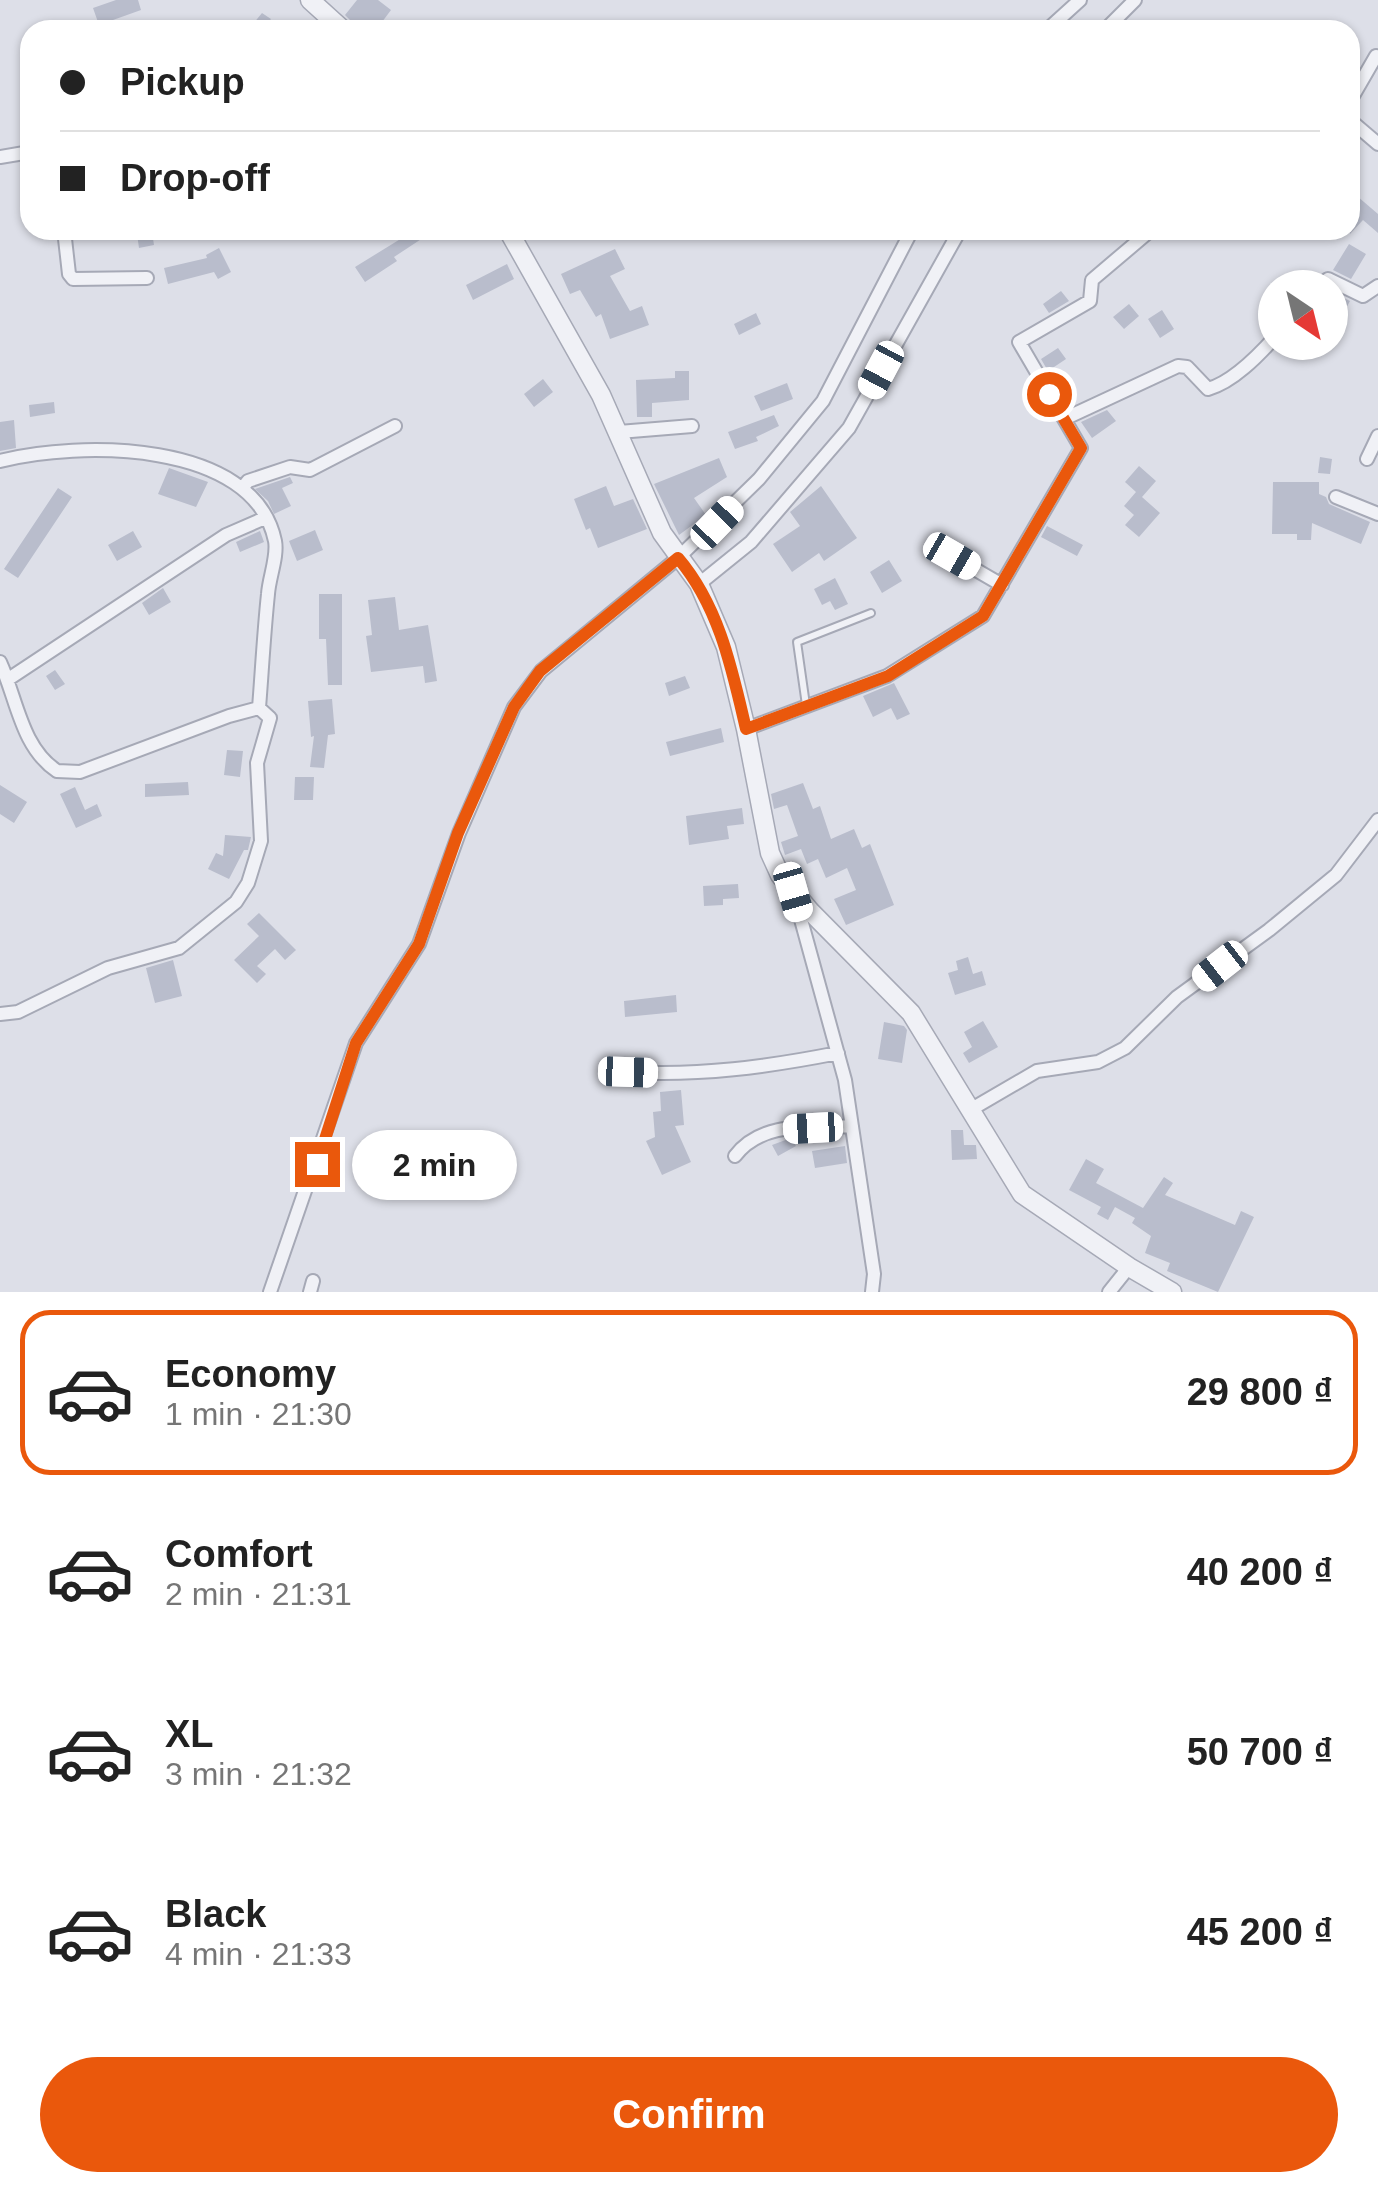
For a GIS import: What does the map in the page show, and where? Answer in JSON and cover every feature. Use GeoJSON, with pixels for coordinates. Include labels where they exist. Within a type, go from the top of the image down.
{"type":"FeatureCollection","features":[{"type":"Feature","properties":{"kind":"street"},"geometry":{"type":"LineString","coordinates":[[310,0],[332,20]]}},
{"type":"Feature","properties":{"kind":"street"},"geometry":{"type":"LineString","coordinates":[[1058,20],[1080,0]]}},
{"type":"Feature","properties":{"kind":"street"},"geometry":{"type":"LineString","coordinates":[[1114,20],[1135,0]]}},
{"type":"Feature","properties":{"kind":"street"},"geometry":{"type":"LineString","coordinates":[[1360,84],[1376,56]]}},
{"type":"Feature","properties":{"kind":"street"},"geometry":{"type":"LineString","coordinates":[[65,240],[73,279],[147,278]]}},
{"type":"Feature","properties":{"kind":"street"},"geometry":{"type":"LineString","coordinates":[[513,240],[619,432],[662,534],[689,571],[726,647],[770,853],[793,892],[911,1014],[1022,1194],[1172,1292]]}},
{"type":"Feature","properties":{"kind":"street"},"geometry":{"type":"LineString","coordinates":[[689,571],[823,402],[907,240]]}},
{"type":"Feature","properties":{"kind":"street"},"geometry":{"type":"LineString","coordinates":[[270,1292],[356,1043],[419,944],[458,833],[514,707],[540,671],[689,571],[751,542],[850,428],[954,240]]}},
{"type":"Feature","properties":{"kind":"street"},"geometry":{"type":"LineString","coordinates":[[746,729],[888,676],[983,616],[1081,448],[1019,342],[1090,301],[1092,280],[1139,240]]}},
{"type":"Feature","properties":{"kind":"street"},"geometry":{"type":"LineString","coordinates":[[1348,289],[1363,296],[1378,286]]}},
{"type":"Feature","properties":{"kind":"street"},"geometry":{"type":"LineString","coordinates":[[1064,419],[1178,366],[1187,367],[1208,389],[1218,386],[1258,356]]}},
{"type":"Feature","properties":{"kind":"street"},"geometry":{"type":"LineString","coordinates":[[244,486],[248,481],[290,467],[310,470],[395,426]]}},
{"type":"Feature","properties":{"kind":"street"},"geometry":{"type":"LineString","coordinates":[[619,432],[692,426]]}},
{"type":"Feature","properties":{"kind":"street"},"geometry":{"type":"LineString","coordinates":[[1367,459],[1378,436]]}},
{"type":"Feature","properties":{"kind":"street"},"geometry":{"type":"LineString","coordinates":[[0,461],[50,452],[111,450],[176,459],[244,486],[257,502],[276,542],[259,708]]}},
{"type":"Feature","properties":{"kind":"street"},"geometry":{"type":"LineString","coordinates":[[1336,496],[1378,514]]}},
{"type":"Feature","properties":{"kind":"street"},"geometry":{"type":"LineString","coordinates":[[7,680],[226,536],[264,518]]}},
{"type":"Feature","properties":{"kind":"street"},"geometry":{"type":"LineString","coordinates":[[952,556],[1002,585]]}},
{"type":"Feature","properties":{"kind":"street"},"geometry":{"type":"LineString","coordinates":[[0,662],[21,722],[36,750],[48,765],[69,773],[259,708]]}},
{"type":"Feature","properties":{"kind":"street"},"geometry":{"type":"LineString","coordinates":[[0,1014],[18,1012],[108,968],[179,948],[236,902],[248,883],[261,841],[257,763],[270,718],[259,708]]}},
{"type":"Feature","properties":{"kind":"street"},"geometry":{"type":"LineString","coordinates":[[970,1110],[1037,1071],[1098,1062],[1125,1048],[1178,997],[1269,930],[1336,874],[1378,820]]}},
{"type":"Feature","properties":{"kind":"street"},"geometry":{"type":"LineString","coordinates":[[793,892],[838,1053],[874,1274],[872,1292]]}},
{"type":"Feature","properties":{"kind":"street"},"geometry":{"type":"LineString","coordinates":[[628,1072],[730,1071],[838,1053]]}},
{"type":"Feature","properties":{"kind":"street"},"geometry":{"type":"LineString","coordinates":[[735,1156],[762,1132],[852,1126]]}},
{"type":"Feature","properties":{"kind":"street"},"geometry":{"type":"LineString","coordinates":[[1110,1292],[1129,1267]]}},
{"type":"Feature","properties":{"kind":"lane"},"geometry":{"type":"LineString","coordinates":[[806,706],[797,642],[871,613]]}},
{"type":"Feature","properties":{"kind":"building"},"geometry":{"type":"Polygon","coordinates":[[[116,0],[138,0],[141,10],[113,20],[97,20],[93,8],[116,0]]]}},
{"type":"Feature","properties":{"kind":"building"},"geometry":{"type":"Polygon","coordinates":[[[357,0],[378,0],[391,10],[384,20],[350,20],[345,15],[357,0]]]}},
{"type":"Feature","properties":{"kind":"building"},"geometry":{"type":"Polygon","coordinates":[[[1360,199],[1378,214],[1378,233],[1363,220],[1360,223],[1360,199]]]}},
{"type":"Feature","properties":{"kind":"building"},"geometry":{"type":"Polygon","coordinates":[[[138,240],[153,240],[154,245],[139,248],[138,240]]]}},
{"type":"Feature","properties":{"kind":"building"},"geometry":{"type":"Polygon","coordinates":[[[399,240],[420,240],[365,282],[355,267],[399,240]]]}},
{"type":"Feature","properties":{"kind":"building"},"geometry":{"type":"Polygon","coordinates":[[[1349,244],[1366,254],[1351,279],[1348,270],[1333,270],[1349,244]]]}},
{"type":"Feature","properties":{"kind":"building"},"geometry":{"type":"Polygon","coordinates":[[[219,248],[231,272],[218,279],[214,272],[168,284],[164,268],[207,258],[219,248]]]}},
{"type":"Feature","properties":{"kind":"building"},"geometry":{"type":"Polygon","coordinates":[[[615,249],[625,269],[610,276],[630,311],[642,306],[649,325],[610,339],[601,314],[596,317],[580,290],[570,294],[561,274],[615,249]]]}},
{"type":"Feature","properties":{"kind":"building"},"geometry":{"type":"Polygon","coordinates":[[[507,264],[514,279],[473,300],[466,285],[507,264]]]}},
{"type":"Feature","properties":{"kind":"building"},"geometry":{"type":"Polygon","coordinates":[[[1061,291],[1069,301],[1049,313],[1043,304],[1061,291]]]}},
{"type":"Feature","properties":{"kind":"building"},"geometry":{"type":"Polygon","coordinates":[[[1129,304],[1139,316],[1124,329],[1113,317],[1129,304]]]}},
{"type":"Feature","properties":{"kind":"building"},"geometry":{"type":"Polygon","coordinates":[[[1162,310],[1174,329],[1160,338],[1148,319],[1162,310]]]}},
{"type":"Feature","properties":{"kind":"building"},"geometry":{"type":"Polygon","coordinates":[[[756,313],[761,324],[739,335],[734,324],[756,313]]]}},
{"type":"Feature","properties":{"kind":"building"},"geometry":{"type":"Polygon","coordinates":[[[1058,348],[1066,359],[1048,371],[1041,359],[1058,348]]]}},
{"type":"Feature","properties":{"kind":"building"},"geometry":{"type":"Polygon","coordinates":[[[675,371],[689,371],[689,400],[652,403],[652,417],[637,417],[636,380],[675,378],[675,371]]]}},
{"type":"Feature","properties":{"kind":"building"},"geometry":{"type":"Polygon","coordinates":[[[543,379],[553,392],[534,407],[524,394],[543,379]]]}},
{"type":"Feature","properties":{"kind":"building"},"geometry":{"type":"Polygon","coordinates":[[[787,383],[793,399],[761,411],[754,396],[787,383]]]}},
{"type":"Feature","properties":{"kind":"building"},"geometry":{"type":"Polygon","coordinates":[[[54,402],[55,413],[30,417],[29,405],[54,402]]]}},
{"type":"Feature","properties":{"kind":"building"},"geometry":{"type":"Polygon","coordinates":[[[1107,410],[1116,421],[1092,438],[1081,422],[1107,410]]]}},
{"type":"Feature","properties":{"kind":"building"},"geometry":{"type":"Polygon","coordinates":[[[774,415],[779,426],[756,437],[758,441],[735,449],[728,432],[774,415]]]}},
{"type":"Feature","properties":{"kind":"building"},"geometry":{"type":"Polygon","coordinates":[[[14,420],[16,448],[0,451],[0,422],[14,420]]]}},
{"type":"Feature","properties":{"kind":"building"},"geometry":{"type":"Polygon","coordinates":[[[1320,457],[1332,459],[1330,474],[1318,473],[1320,457]]]}},
{"type":"Feature","properties":{"kind":"building"},"geometry":{"type":"Polygon","coordinates":[[[719,458],[727,477],[694,498],[706,515],[679,535],[654,484],[719,458]]]}},
{"type":"Feature","properties":{"kind":"building"},"geometry":{"type":"Polygon","coordinates":[[[1139,466],[1156,481],[1142,497],[1160,513],[1139,537],[1125,525],[1134,515],[1124,506],[1136,492],[1125,482],[1139,466]]]}},
{"type":"Feature","properties":{"kind":"building"},"geometry":{"type":"Polygon","coordinates":[[[169,468],[208,482],[196,507],[158,494],[169,468]]]}},
{"type":"Feature","properties":{"kind":"building"},"geometry":{"type":"Polygon","coordinates":[[[290,477],[293,483],[282,488],[291,506],[274,514],[268,501],[255,489],[290,477]]]}},
{"type":"Feature","properties":{"kind":"building"},"geometry":{"type":"Polygon","coordinates":[[[1273,482],[1319,482],[1319,494],[1329,504],[1370,522],[1361,544],[1312,523],[1311,540],[1297,540],[1297,534],[1272,534],[1273,482]]]}},
{"type":"Feature","properties":{"kind":"building"},"geometry":{"type":"Polygon","coordinates":[[[606,486],[614,506],[633,499],[647,529],[598,548],[574,499],[606,486]]]}},
{"type":"Feature","properties":{"kind":"building"},"geometry":{"type":"Polygon","coordinates":[[[821,486],[857,538],[824,561],[819,553],[792,572],[773,544],[800,526],[790,512],[821,486]]]}},
{"type":"Feature","properties":{"kind":"building"},"geometry":{"type":"Polygon","coordinates":[[[58,488],[72,497],[18,578],[4,569],[58,488]]]}},
{"type":"Feature","properties":{"kind":"building"},"geometry":{"type":"Polygon","coordinates":[[[1047,526],[1083,545],[1077,556],[1041,537],[1047,526]]]}},
{"type":"Feature","properties":{"kind":"building"},"geometry":{"type":"Polygon","coordinates":[[[315,530],[323,550],[297,561],[289,541],[315,530]]]}},
{"type":"Feature","properties":{"kind":"building"},"geometry":{"type":"Polygon","coordinates":[[[133,531],[142,547],[117,561],[108,545],[133,531]]]}},
{"type":"Feature","properties":{"kind":"building"},"geometry":{"type":"Polygon","coordinates":[[[260,531],[264,542],[240,552],[236,542],[260,531]]]}},
{"type":"Feature","properties":{"kind":"building"},"geometry":{"type":"Polygon","coordinates":[[[889,560],[902,581],[882,593],[870,572],[889,560]]]}},
{"type":"Feature","properties":{"kind":"building"},"geometry":{"type":"Polygon","coordinates":[[[835,578],[848,604],[835,610],[830,601],[822,605],[814,589],[835,578]]]}},
{"type":"Feature","properties":{"kind":"building"},"geometry":{"type":"Polygon","coordinates":[[[163,588],[171,602],[149,615],[142,603],[163,588]]]}},
{"type":"Feature","properties":{"kind":"building"},"geometry":{"type":"Polygon","coordinates":[[[319,594],[342,594],[342,685],[328,685],[326,639],[319,639],[319,594]]]}},
{"type":"Feature","properties":{"kind":"building"},"geometry":{"type":"Polygon","coordinates":[[[395,597],[399,630],[428,625],[437,681],[425,683],[423,666],[371,672],[366,636],[372,635],[368,600],[395,597]]]}},
{"type":"Feature","properties":{"kind":"building"},"geometry":{"type":"Polygon","coordinates":[[[55,670],[65,684],[55,690],[46,676],[55,670]]]}},
{"type":"Feature","properties":{"kind":"building"},"geometry":{"type":"Polygon","coordinates":[[[685,676],[690,688],[669,696],[665,683],[685,676]]]}},
{"type":"Feature","properties":{"kind":"building"},"geometry":{"type":"Polygon","coordinates":[[[894,683],[910,714],[897,720],[891,708],[873,717],[863,696],[894,683]]]}},
{"type":"Feature","properties":{"kind":"building"},"geometry":{"type":"Polygon","coordinates":[[[332,699],[335,734],[328,735],[324,768],[310,767],[314,736],[311,737],[308,701],[332,699]]]}},
{"type":"Feature","properties":{"kind":"building"},"geometry":{"type":"Polygon","coordinates":[[[721,728],[724,742],[670,756],[666,742],[721,728]]]}},
{"type":"Feature","properties":{"kind":"building"},"geometry":{"type":"Polygon","coordinates":[[[227,750],[243,751],[240,777],[224,775],[227,750]]]}},
{"type":"Feature","properties":{"kind":"building"},"geometry":{"type":"Polygon","coordinates":[[[295,777],[314,777],[313,800],[294,800],[295,777]]]}},
{"type":"Feature","properties":{"kind":"building"},"geometry":{"type":"Polygon","coordinates":[[[188,782],[189,795],[145,797],[145,784],[188,782]]]}},
{"type":"Feature","properties":{"kind":"building"},"geometry":{"type":"Polygon","coordinates":[[[803,783],[813,809],[820,806],[831,839],[854,829],[862,848],[870,844],[894,905],[846,925],[834,899],[856,890],[847,868],[826,878],[818,859],[807,864],[801,849],[785,855],[781,842],[798,836],[787,805],[774,809],[771,794],[803,783]]]}},
{"type":"Feature","properties":{"kind":"building"},"geometry":{"type":"Polygon","coordinates":[[[0,785],[27,802],[14,823],[0,814],[0,785]]]}},
{"type":"Feature","properties":{"kind":"building"},"geometry":{"type":"Polygon","coordinates":[[[75,787],[85,810],[97,804],[102,816],[76,828],[60,794],[75,787]]]}},
{"type":"Feature","properties":{"kind":"building"},"geometry":{"type":"Polygon","coordinates":[[[742,808],[744,824],[727,826],[729,839],[689,845],[686,816],[742,808]]]}},
{"type":"Feature","properties":{"kind":"building"},"geometry":{"type":"Polygon","coordinates":[[[225,835],[251,837],[248,850],[244,850],[229,879],[208,869],[216,853],[223,856],[225,835]]]}},
{"type":"Feature","properties":{"kind":"building"},"geometry":{"type":"Polygon","coordinates":[[[738,884],[739,898],[723,899],[723,905],[704,906],[703,886],[738,884]]]}},
{"type":"Feature","properties":{"kind":"building"},"geometry":{"type":"Polygon","coordinates":[[[259,913],[296,950],[285,960],[275,949],[257,966],[266,974],[257,983],[234,960],[259,936],[247,924],[259,913]]]}},
{"type":"Feature","properties":{"kind":"building"},"geometry":{"type":"Polygon","coordinates":[[[968,957],[973,974],[982,971],[986,985],[955,995],[948,973],[958,970],[956,961],[968,957]]]}},
{"type":"Feature","properties":{"kind":"building"},"geometry":{"type":"Polygon","coordinates":[[[173,960],[182,996],[155,1003],[146,968],[173,960]]]}},
{"type":"Feature","properties":{"kind":"building"},"geometry":{"type":"Polygon","coordinates":[[[676,995],[677,1012],[625,1017],[624,1001],[676,995]]]}},
{"type":"Feature","properties":{"kind":"building"},"geometry":{"type":"Polygon","coordinates":[[[983,1021],[998,1047],[969,1063],[963,1053],[972,1047],[964,1032],[983,1021]]]}},
{"type":"Feature","properties":{"kind":"building"},"geometry":{"type":"Polygon","coordinates":[[[884,1022],[907,1030],[902,1063],[878,1059],[884,1022]]]}},
{"type":"Feature","properties":{"kind":"building"},"geometry":{"type":"Polygon","coordinates":[[[681,1090],[684,1125],[675,1126],[691,1162],[662,1175],[646,1141],[655,1137],[653,1112],[661,1111],[660,1092],[681,1090]]]}},
{"type":"Feature","properties":{"kind":"building"},"geometry":{"type":"Polygon","coordinates":[[[951,1130],[963,1130],[964,1145],[976,1145],[977,1159],[952,1160],[951,1130]]]}},
{"type":"Feature","properties":{"kind":"building"},"geometry":{"type":"Polygon","coordinates":[[[791,1138],[796,1146],[778,1156],[772,1145],[791,1138]]]}},
{"type":"Feature","properties":{"kind":"building"},"geometry":{"type":"Polygon","coordinates":[[[845,1146],[847,1163],[815,1168],[812,1151],[845,1146]]]}},
{"type":"Feature","properties":{"kind":"building"},"geometry":{"type":"Polygon","coordinates":[[[1086,1159],[1104,1169],[1096,1183],[1143,1208],[1164,1177],[1173,1183],[1165,1195],[1235,1225],[1241,1211],[1254,1217],[1218,1292],[1167,1271],[1170,1263],[1145,1253],[1151,1236],[1132,1223],[1135,1218],[1115,1207],[1108,1220],[1097,1214],[1101,1207],[1069,1190],[1086,1159]]]}},
{"type":"Feature","properties":{"kind":"route"},"geometry":{"type":"LineString","coordinates":[[317,1164],[356,1043],[419,944],[458,833],[498,740],[514,707],[540,671],[678,558],[699,584],[726,647],[746,729],[888,676],[983,616],[1081,448],[1049,394]]}}]}
